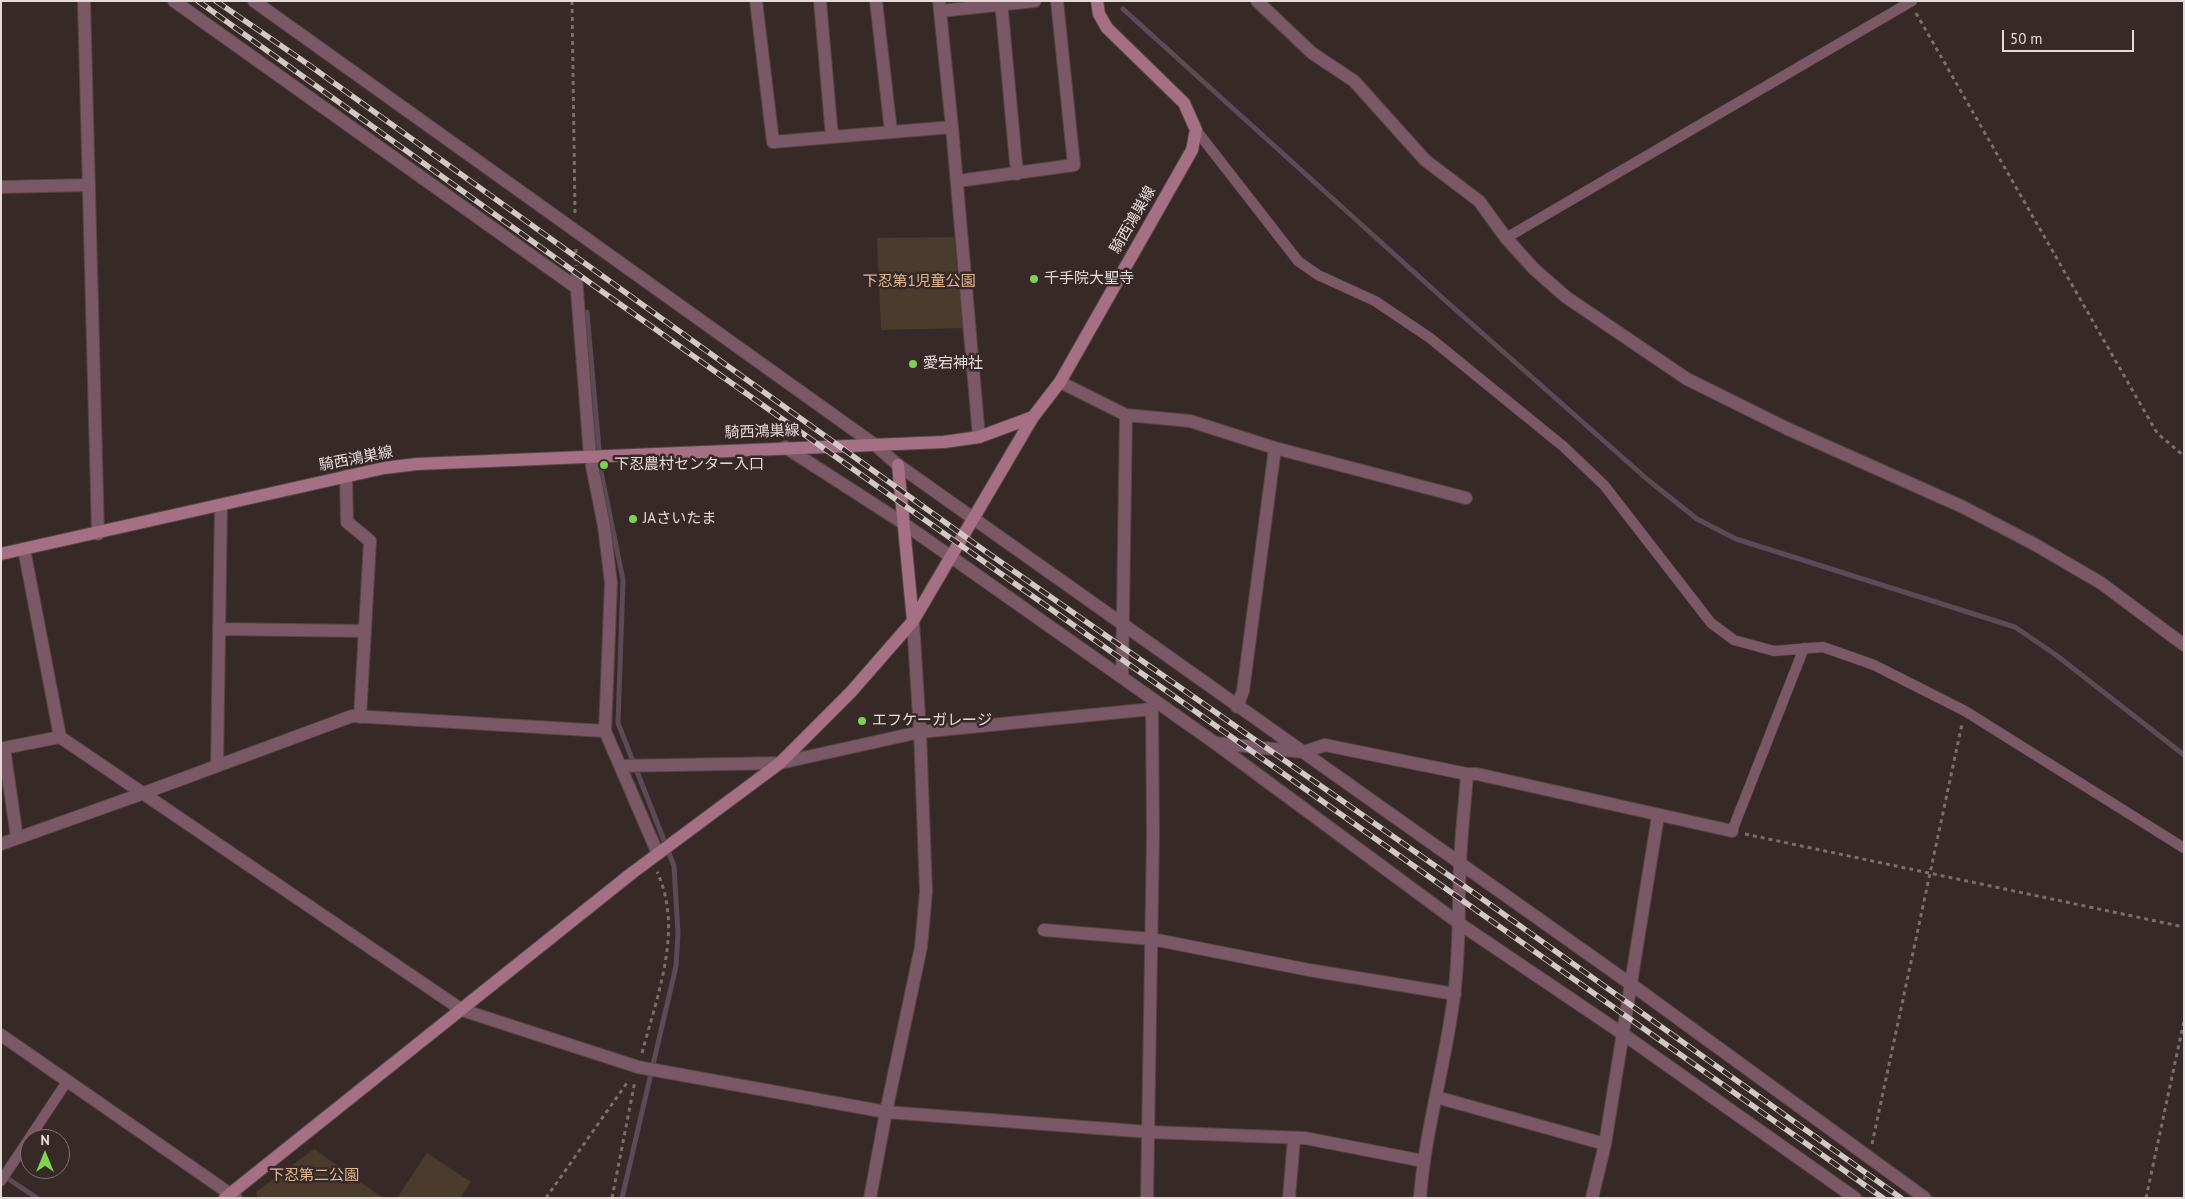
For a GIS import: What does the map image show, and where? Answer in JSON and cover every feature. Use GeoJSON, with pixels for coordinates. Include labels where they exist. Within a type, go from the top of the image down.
{"type":"FeatureCollection","features":[{"type":"Feature","properties":{"kind":"main road"},"geometry":{"type":"LineString","coordinates":[[1095,2],[1106,28],[1184,103],[1196,130]]}},
{"type":"Feature","properties":{"kind":"main road","name":"騎西鴻巣線"},"geometry":{"type":"LineString","coordinates":[[1,554],[98,534],[346,476],[384,468],[417,464],[944,442],[979,437],[1033,417],[1060,382],[1192,150],[1196,130]]}},
{"type":"Feature","properties":{"kind":"main road"},"geometry":{"type":"LineString","coordinates":[[231,1196],[655,857],[780,763],[851,692],[912,621],[1033,417]]}},
{"type":"Feature","properties":{"kind":"main road"},"geometry":{"type":"LineString","coordinates":[[898,465],[912,621]]}},
{"type":"Feature","properties":{"kind":"street"},"geometry":{"type":"LineString","coordinates":[[84,1],[98,534]]}},
{"type":"Feature","properties":{"kind":"street"},"geometry":{"type":"LineString","coordinates":[[174,1],[577,283],[611,583],[605,731],[655,857]]}},
{"type":"Feature","properties":{"kind":"street"},"geometry":{"type":"LineString","coordinates":[[254,1],[875,445],[898,465],[1124,624],[1237,707],[1304,752],[1460,865],[1632,985],[1925,1198]]}},
{"type":"Feature","properties":{"kind":"street"},"geometry":{"type":"LineString","coordinates":[[756,1],[773,142],[952,127]]}},
{"type":"Feature","properties":{"kind":"street"},"geometry":{"type":"LineString","coordinates":[[820,1],[832,137]]}},
{"type":"Feature","properties":{"kind":"street"},"geometry":{"type":"LineString","coordinates":[[876,1],[891,132]]}},
{"type":"Feature","properties":{"kind":"street"},"geometry":{"type":"LineString","coordinates":[[979,437],[958,181],[940,6],[1035,1]]}},
{"type":"Feature","properties":{"kind":"street"},"geometry":{"type":"LineString","coordinates":[[958,181],[1074,165],[1057,1]]}},
{"type":"Feature","properties":{"kind":"street"},"geometry":{"type":"LineString","coordinates":[[1257,1],[1312,53],[1354,81],[1425,160],[1479,201],[1506,238],[1534,269],[1566,297],[1687,380],[1788,429],[1962,507],[2034,544],[2101,583],[2184,645]]}},
{"type":"Feature","properties":{"kind":"street"},"geometry":{"type":"LineString","coordinates":[[1001,3],[1017,174]]}},
{"type":"Feature","properties":{"kind":"street"},"geometry":{"type":"LineString","coordinates":[[1,187],[89,185]]}},
{"type":"Feature","properties":{"kind":"street"},"geometry":{"type":"LineString","coordinates":[[1060,382],[1126,415],[1190,421],[1275,448],[1466,498]]}},
{"type":"Feature","properties":{"kind":"street"},"geometry":{"type":"LineString","coordinates":[[1122,677],[1126,415]]}},
{"type":"Feature","properties":{"kind":"street"},"geometry":{"type":"LineString","coordinates":[[785,448],[903,523],[1122,677],[1154,706],[1215,743],[1460,924],[1858,1194]]}},
{"type":"Feature","properties":{"kind":"street"},"geometry":{"type":"LineString","coordinates":[[1237,707],[1243,691],[1275,448]]}},
{"type":"Feature","properties":{"kind":"street"},"geometry":{"type":"LineString","coordinates":[[346,476],[348,522],[370,541],[360,717]]}},
{"type":"Feature","properties":{"kind":"street"},"geometry":{"type":"LineString","coordinates":[[217,766],[222,505]]}},
{"type":"Feature","properties":{"kind":"street"},"geometry":{"type":"LineString","coordinates":[[24,549],[60,737]]}},
{"type":"Feature","properties":{"kind":"street"},"geometry":{"type":"LineString","coordinates":[[870,1198],[921,947],[926,892],[920,732],[912,621]]}},
{"type":"Feature","properties":{"kind":"street"},"geometry":{"type":"LineString","coordinates":[[219,629],[365,631]]}},
{"type":"Feature","properties":{"kind":"street"},"geometry":{"type":"LineString","coordinates":[[620,766],[780,763],[920,732],[1154,706]]}},
{"type":"Feature","properties":{"kind":"street"},"geometry":{"type":"LineString","coordinates":[[1147,1198],[1154,706]]}},
{"type":"Feature","properties":{"kind":"street"},"geometry":{"type":"LineString","coordinates":[[1,844],[352,716],[605,731]]}},
{"type":"Feature","properties":{"kind":"street"},"geometry":{"type":"LineString","coordinates":[[17,838],[4,748],[60,737],[462,1010],[638,1067],[886,1112],[1149,1132],[1306,1138],[1423,1161]]}},
{"type":"Feature","properties":{"kind":"street"},"geometry":{"type":"LineString","coordinates":[[1215,743],[1304,752],[1325,745],[1467,774],[1477,774],[1658,816],[1732,831]]}},
{"type":"Feature","properties":{"kind":"street"},"geometry":{"type":"LineString","coordinates":[[1420,1198],[1423,1161],[1454,994],[1460,924],[1460,865],[1467,774]]}},
{"type":"Feature","properties":{"kind":"street"},"geometry":{"type":"LineString","coordinates":[[1592,1198],[1605,1144],[1658,816]]}},
{"type":"Feature","properties":{"kind":"street"},"geometry":{"type":"LineString","coordinates":[[1044,930],[1152,939],[1309,970],[1454,994]]}},
{"type":"Feature","properties":{"kind":"street"},"geometry":{"type":"LineString","coordinates":[[1,1036],[68,1080],[231,1196]]}},
{"type":"Feature","properties":{"kind":"street"},"geometry":{"type":"LineString","coordinates":[[1436,1097],[1605,1144]]}},
{"type":"Feature","properties":{"kind":"street"},"geometry":{"type":"LineString","coordinates":[[1289,1198],[1294,1138]]}},
{"type":"Feature","properties":{"kind":"lane"},"geometry":{"type":"LineString","coordinates":[[1506,238],[1911,2]]}},
{"type":"Feature","properties":{"kind":"lane"},"geometry":{"type":"LineString","coordinates":[[1196,130],[1298,261],[1318,275],[1375,301],[1430,338],[1577,460],[1604,485],[1711,623],[1734,640],[1774,651],[1823,647],[1874,665],[1965,711],[2184,848]]}},
{"type":"Feature","properties":{"kind":"lane"},"geometry":{"type":"LineString","coordinates":[[1732,831],[1804,648]]}},
{"type":"Feature","properties":{"kind":"lane"},"geometry":{"type":"LineString","coordinates":[[1,1181],[68,1080]]}},
{"type":"Feature","properties":{"kind":"path"},"geometry":{"type":"LineString","coordinates":[[572,1],[577,283]]}},
{"type":"Feature","properties":{"kind":"path"},"geometry":{"type":"LineString","coordinates":[[1911,2],[2158,433],[2184,456]]}},
{"type":"Feature","properties":{"kind":"path"},"geometry":{"type":"LineString","coordinates":[[1858,1194],[1869,1158],[1965,711]]}},
{"type":"Feature","properties":{"kind":"path"},"geometry":{"type":"LineString","coordinates":[[1732,831],[1930,871],[2184,927]]}},
{"type":"Feature","properties":{"kind":"path"},"geometry":{"type":"LineString","coordinates":[[612,1198],[638,1067],[661,982],[666,956],[667,905],[655,857]]}},
{"type":"Feature","properties":{"kind":"path"},"geometry":{"type":"LineString","coordinates":[[2146,1198],[2184,1021]]}},
{"type":"Feature","properties":{"kind":"path"},"geometry":{"type":"LineString","coordinates":[[546,1198],[638,1067]]}},
{"type":"Feature","properties":{"kind":"green space","name":"下忍第1児童公園"},"geometry":{"type":"Polygon","coordinates":[[[954,237],[963,328],[881,330],[877,238],[954,237]]]}},
{"type":"Feature","properties":{"kind":"green space","name":"下忍第二公園"},"geometry":{"type":"Polygon","coordinates":[[[314,1149],[383,1198],[258,1198],[256,1192],[314,1149]]]}},
{"type":"Feature","properties":{"kind":"green space","name":"下忍第二公園"},"geometry":{"type":"Polygon","coordinates":[[[427,1153],[471,1182],[460,1198],[397,1198],[427,1153]]]}},
{"type":"Feature","properties":{"kind":"waterway"},"geometry":{"type":"LineString","coordinates":[[1123,9],[1447,302],[1648,480],[1697,519],[1736,539],[2015,627],[2056,655],[2184,755]]}},
{"type":"Feature","properties":{"kind":"waterway"},"geometry":{"type":"LineString","coordinates":[[587,312],[601,472],[623,580],[618,723],[674,866],[678,933],[676,966],[622,1198]]}},
{"type":"Feature","properties":{"kind":"waterway"},"geometry":{"type":"LineString","coordinates":[[4,1176],[37,1198]]}},
{"type":"Feature","properties":{"kind":"railway"},"geometry":{"type":"LineString","coordinates":[[198,1],[600,290],[1883,1198]]}},
{"type":"Feature","properties":{"kind":"railway"},"geometry":{"type":"LineString","coordinates":[[216,1],[309,65],[985,551],[1474,893],[1901,1198]]}},
{"type":"Feature","properties":{"kind":"place","name":"千手院大聖寺"},"geometry":{"type":"Point","coordinates":[1034,279]}},
{"type":"Feature","properties":{"kind":"place","name":"愛宕神社"},"geometry":{"type":"Point","coordinates":[913,364]}},
{"type":"Feature","properties":{"kind":"place","name":"下忍農村センター入口"},"geometry":{"type":"Point","coordinates":[604,465]}},
{"type":"Feature","properties":{"kind":"place","name":"JAさいたま"},"geometry":{"type":"Point","coordinates":[633,519]}},
{"type":"Feature","properties":{"kind":"place","name":"エフケーガレージ"},"geometry":{"type":"Point","coordinates":[862,721]}}]}
